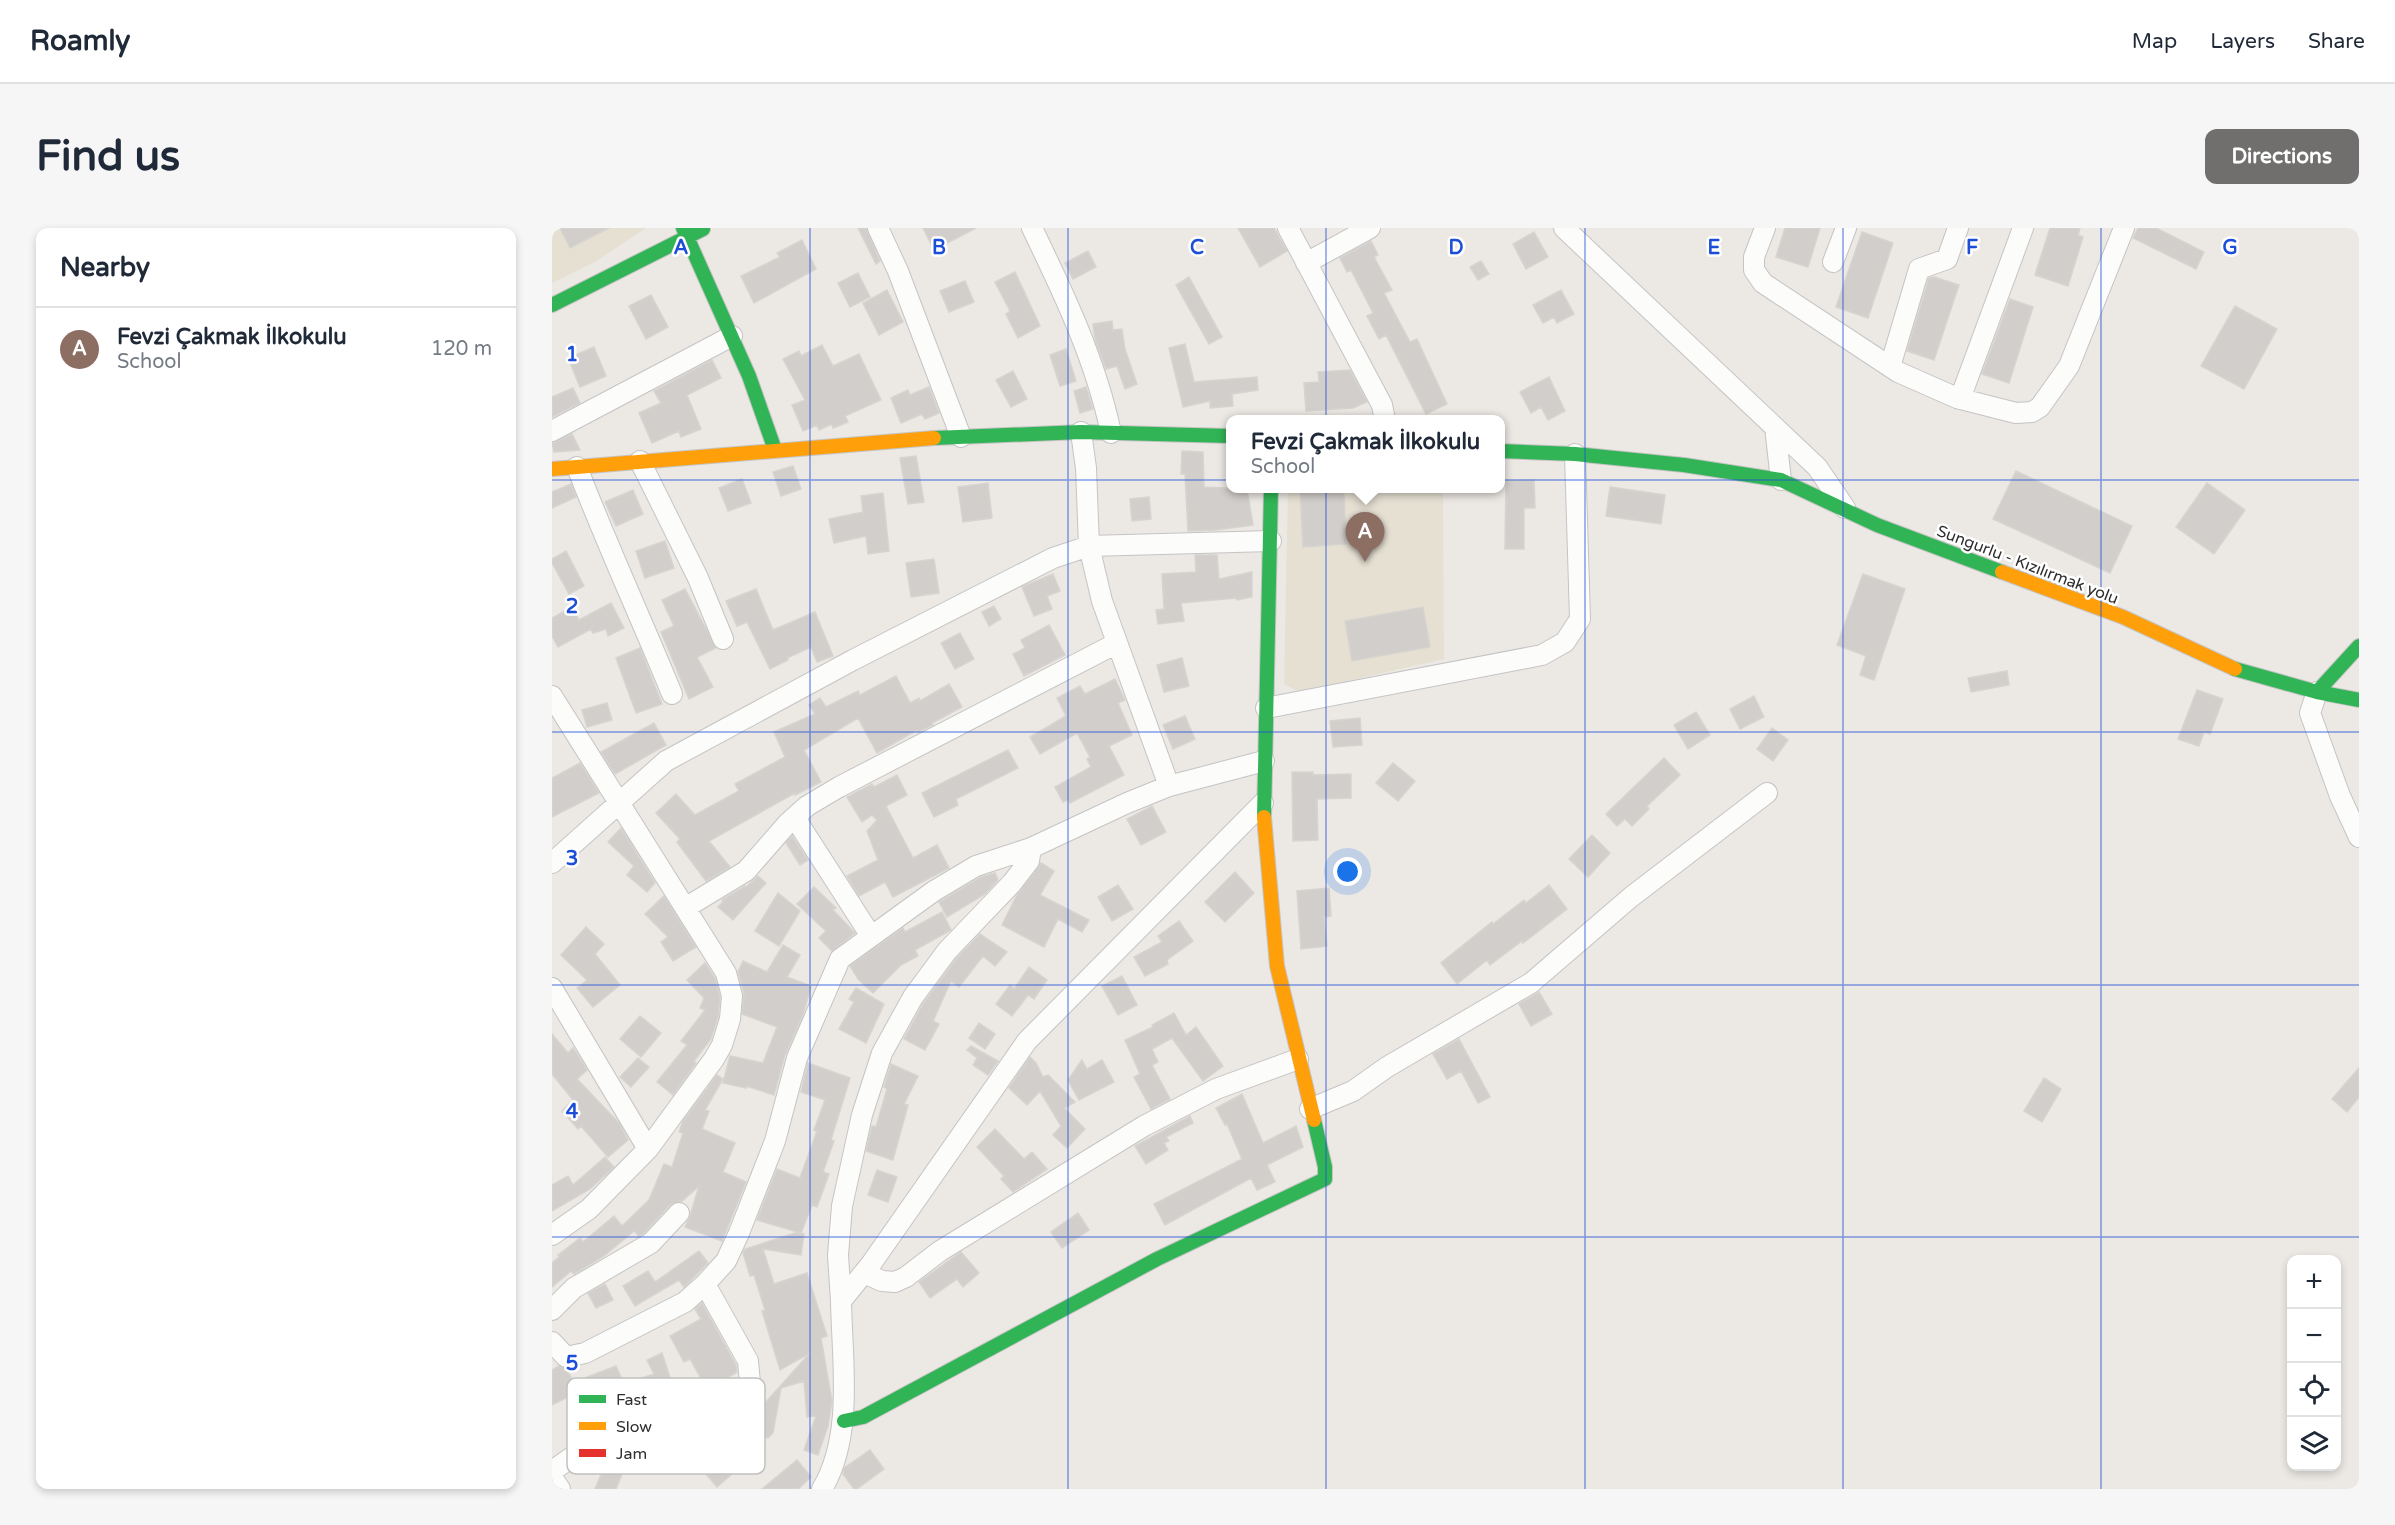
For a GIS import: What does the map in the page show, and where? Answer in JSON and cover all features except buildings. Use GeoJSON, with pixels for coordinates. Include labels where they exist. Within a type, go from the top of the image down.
{"type":"FeatureCollection","features":[{"type":"Feature","properties":{"kind":"street"},"geometry":{"type":"LineString","coordinates":[[552,305],[686,233],[705,228]]}},
{"type":"Feature","properties":{"kind":"street"},"geometry":{"type":"LineString","coordinates":[[878,228],[898,271],[961,437]]}},
{"type":"Feature","properties":{"kind":"street"},"geometry":{"type":"LineString","coordinates":[[1032,228],[1066,299],[1091,362],[1106,408],[1111,433]]}},
{"type":"Feature","properties":{"kind":"street"},"geometry":{"type":"LineString","coordinates":[[1288,228],[1382,405],[1384,415]]}},
{"type":"Feature","properties":{"kind":"street"},"geometry":{"type":"LineString","coordinates":[[1306,263],[1370,228]]}},
{"type":"Feature","properties":{"kind":"street"},"geometry":{"type":"LineString","coordinates":[[1564,228],[1817,467],[1846,511]]}},
{"type":"Feature","properties":{"kind":"street"},"geometry":{"type":"LineString","coordinates":[[1765,228],[1754,257],[1754,270],[1763,283],[1898,372],[1960,399],[2016,413],[2032,412],[2040,407],[2069,366],[2124,228]]}},
{"type":"Feature","properties":{"kind":"street"},"geometry":{"type":"LineString","coordinates":[[1833,262],[1846,228]]}},
{"type":"Feature","properties":{"kind":"street"},"geometry":{"type":"LineString","coordinates":[[1960,399],[2024,228]]}},
{"type":"Feature","properties":{"kind":"street"},"geometry":{"type":"LineString","coordinates":[[1890,367],[1919,269],[1947,259],[1953,229]]}},
{"type":"Feature","properties":{"kind":"street"},"geometry":{"type":"LineString","coordinates":[[686,233],[763,409],[775,450]]}},
{"type":"Feature","properties":{"kind":"street"},"geometry":{"type":"LineString","coordinates":[[552,431],[732,336]]}},
{"type":"Feature","properties":{"kind":"street"},"geometry":{"type":"LineString","coordinates":[[1775,427],[1781,480]]}},
{"type":"Feature","properties":{"kind":"street"},"geometry":{"type":"LineString","coordinates":[[1081,432],[1086,468],[1089,546],[1102,601],[1169,786]]}},
{"type":"Feature","properties":{"kind":"street"},"geometry":{"type":"LineString","coordinates":[[552,469],[961,437],[1081,432],[1226,436]]}},
{"type":"Feature","properties":{"kind":"street","name":"Sungurlu - Kızılırmak yolu"},"geometry":{"type":"LineString","coordinates":[[1505,451],[1575,454],[1684,465],[1781,480],[1877,525],[2123,618],[2232,668],[2317,692],[2359,700]]}},
{"type":"Feature","properties":{"kind":"street"},"geometry":{"type":"LineString","coordinates":[[1266,708],[1542,655],[1565,642],[1580,619],[1575,454]]}},
{"type":"Feature","properties":{"kind":"street"},"geometry":{"type":"LineString","coordinates":[[640,461],[681,539],[723,639]]}},
{"type":"Feature","properties":{"kind":"street"},"geometry":{"type":"LineString","coordinates":[[577,467],[608,548],[643,623],[672,694]]}},
{"type":"Feature","properties":{"kind":"street"},"geometry":{"type":"LineString","coordinates":[[844,1421],[863,1417],[1157,1259],[1325,1179],[1325,1167],[1277,966],[1263,803],[1271,493]]}},
{"type":"Feature","properties":{"kind":"street"},"geometry":{"type":"LineString","coordinates":[[552,863],[666,761],[853,660],[1053,558],[1089,546],[1271,541]]}},
{"type":"Feature","properties":{"kind":"street"},"geometry":{"type":"LineString","coordinates":[[685,908],[746,871],[807,806],[839,787],[1117,643]]}},
{"type":"Feature","properties":{"kind":"street"},"geometry":{"type":"LineString","coordinates":[[2359,646],[2317,692],[2310,713],[2340,796],[2359,837]]}},
{"type":"Feature","properties":{"kind":"street"},"geometry":{"type":"LineString","coordinates":[[552,696],[726,973],[732,996],[730,1019],[722,1045],[648,1149],[589,1209],[552,1235]]}},
{"type":"Feature","properties":{"kind":"street"},"geometry":{"type":"LineString","coordinates":[[552,1342],[566,1357],[585,1353],[685,1302],[726,1261],[775,1140],[797,1058],[840,959],[934,891],[976,866],[1031,848],[1169,786],[1264,761]]}},
{"type":"Feature","properties":{"kind":"street"},"geometry":{"type":"LineString","coordinates":[[1310,1109],[1353,1091],[1387,1067],[1531,982],[1631,897],[1767,793]]}},
{"type":"Feature","properties":{"kind":"street"},"geometry":{"type":"LineString","coordinates":[[841,1301],[864,1273],[1027,1041],[1263,803]]}},
{"type":"Feature","properties":{"kind":"street"},"geometry":{"type":"LineString","coordinates":[[795,818],[871,936]]}},
{"type":"Feature","properties":{"kind":"street"},"geometry":{"type":"LineString","coordinates":[[822,1489],[834,1465],[844,1421],[838,1255],[842,1206],[862,1115],[882,1053],[913,997],[947,951],[1012,883],[1029,861],[1031,848]]}},
{"type":"Feature","properties":{"kind":"street"},"geometry":{"type":"LineString","coordinates":[[552,988],[648,1149]]}},
{"type":"Feature","properties":{"kind":"street"},"geometry":{"type":"LineString","coordinates":[[864,1273],[882,1281],[895,1282],[906,1277],[940,1251],[1144,1126],[1216,1089],[1298,1059]]}},
{"type":"Feature","properties":{"kind":"street"},"geometry":{"type":"LineString","coordinates":[[552,1310],[574,1288],[651,1244],[671,1224],[678,1212]]}},
{"type":"Feature","properties":{"kind":"street"},"geometry":{"type":"LineString","coordinates":[[705,1284],[748,1361],[750,1378]]}},
{"type":"Feature","properties":{"kind":"street"},"geometry":{"type":"LineString","coordinates":[[552,1472],[567,1461]]}},
{"type":"Feature","properties":{"kind":"street"},"geometry":{"type":"LineString","coordinates":[[552,1477],[560,1489]]}},
{"type":"Feature","properties":{"kind":"shaded area"},"geometry":{"type":"Polygon","coordinates":[[[552,228],[646,228],[595,262],[552,283],[552,228]]]}},
{"type":"Feature","properties":{"kind":"shaded area"},"geometry":{"type":"Polygon","coordinates":[[[1288,493],[1443,493],[1444,659],[1299,692],[1284,684],[1288,493]]]}},
{"type":"Feature","properties":{"kind":"traffic: fast"},"geometry":{"type":"LineString","coordinates":[[683,228],[749,376],[775,450]]}},
{"type":"Feature","properties":{"kind":"traffic: fast"},"geometry":{"type":"LineString","coordinates":[[552,305],[703,229]]}},
{"type":"Feature","properties":{"kind":"traffic: fast"},"geometry":{"type":"LineString","coordinates":[[934,438],[1081,432],[1226,436]]}},
{"type":"Feature","properties":{"kind":"traffic: fast"},"geometry":{"type":"LineString","coordinates":[[1505,451],[1575,454],[1684,465],[1781,480],[1877,525],[2002,572]]}},
{"type":"Feature","properties":{"kind":"traffic: fast"},"geometry":{"type":"LineString","coordinates":[[1264,817],[1271,493]]}},
{"type":"Feature","properties":{"kind":"traffic: fast"},"geometry":{"type":"LineString","coordinates":[[2317,692],[2359,646]]}},
{"type":"Feature","properties":{"kind":"traffic: fast"},"geometry":{"type":"LineString","coordinates":[[2235,669],[2317,692],[2359,700]]}},
{"type":"Feature","properties":{"kind":"traffic: fast"},"geometry":{"type":"LineString","coordinates":[[844,1421],[863,1417],[1157,1259],[1325,1179],[1325,1167],[1314,1120]]}},
{"type":"Feature","properties":{"kind":"traffic: slow"},"geometry":{"type":"LineString","coordinates":[[552,469],[934,438]]}},
{"type":"Feature","properties":{"kind":"traffic: slow"},"geometry":{"type":"LineString","coordinates":[[2002,572],[2123,617],[2235,669]]}},
{"type":"Feature","properties":{"kind":"traffic: slow"},"geometry":{"type":"LineString","coordinates":[[1264,817],[1277,966],[1314,1120]]}},
{"type":"Feature","properties":{"kind":"place","name":"Fevzi Çakmak İlkokulu"},"geometry":{"type":"Point","coordinates":[1365,562]}}]}
